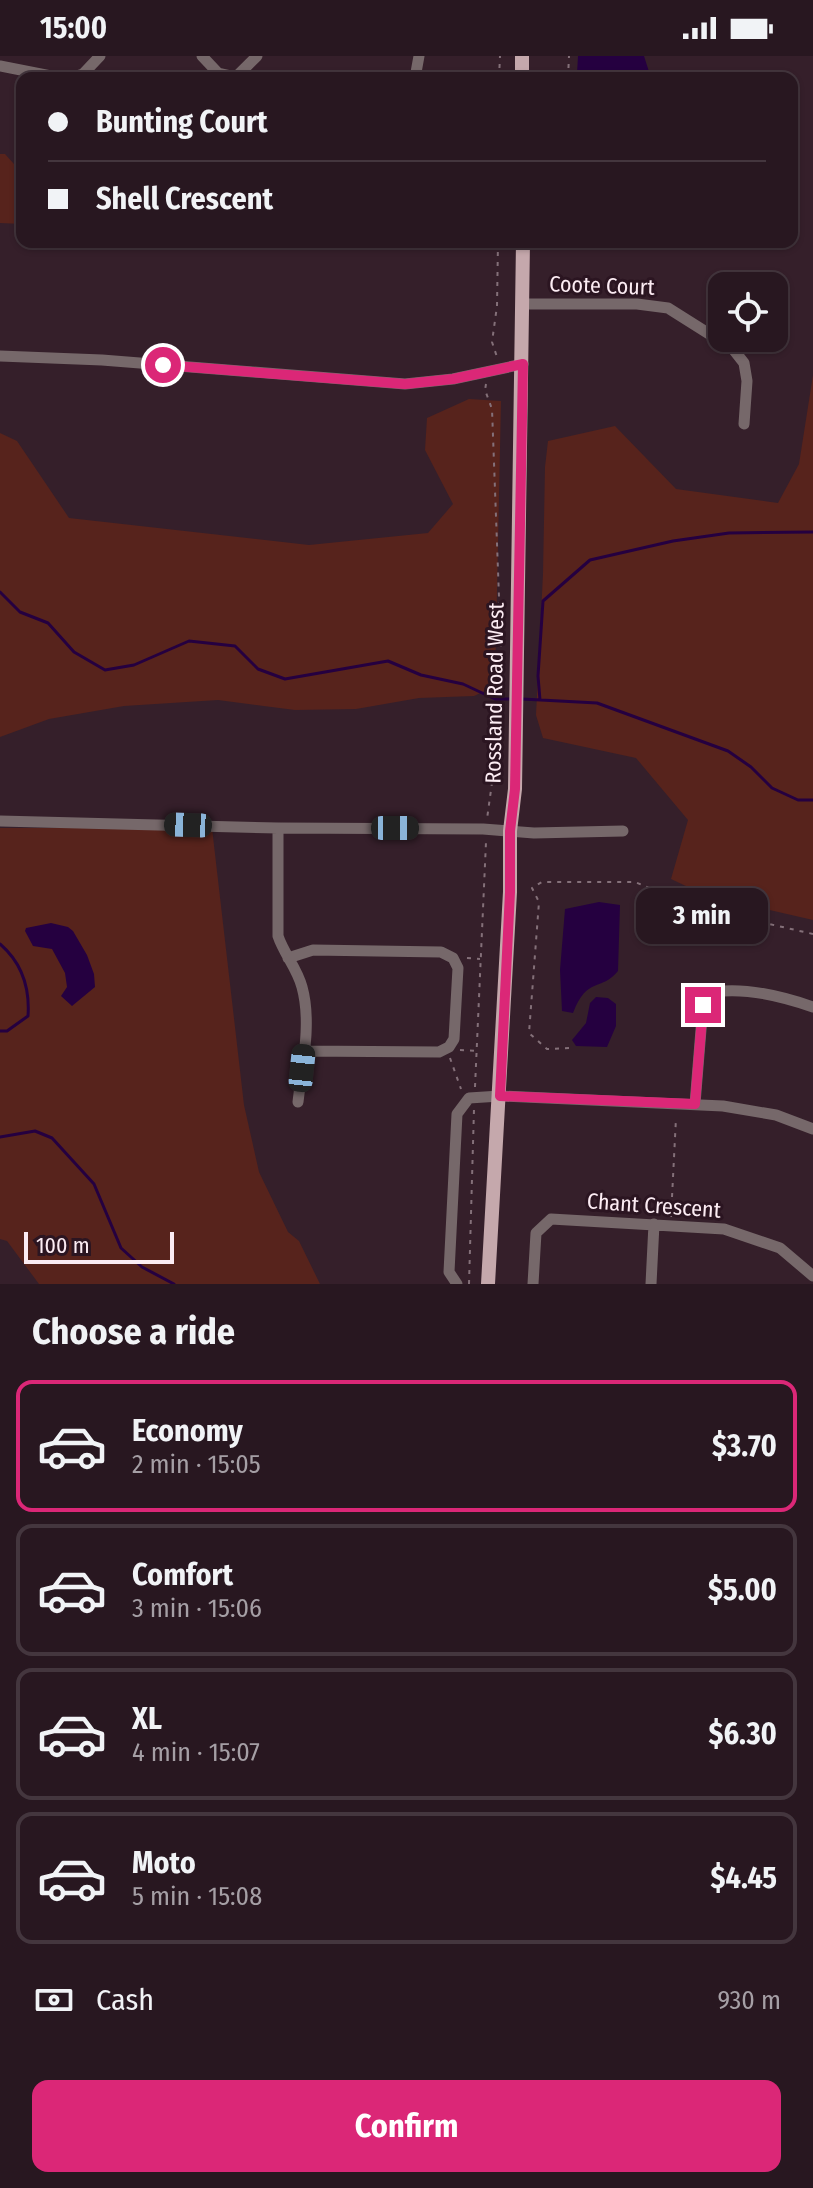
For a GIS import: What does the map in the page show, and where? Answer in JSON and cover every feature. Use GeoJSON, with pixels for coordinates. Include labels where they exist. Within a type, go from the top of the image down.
{"type":"FeatureCollection","features":[{"type":"Feature","properties":{"kind":"main road","name":"Rossland Road West"},"geometry":{"type":"LineString","coordinates":[[488,1284],[510,892],[510,831],[515,789],[523,248]]}},
{"type":"Feature","properties":{"kind":"street"},"geometry":{"type":"LineString","coordinates":[[85,72],[100,56]]}},
{"type":"Feature","properties":{"kind":"street"},"geometry":{"type":"LineString","coordinates":[[202,56],[217,72]]}},
{"type":"Feature","properties":{"kind":"street"},"geometry":{"type":"LineString","coordinates":[[242,72],[257,56]]}},
{"type":"Feature","properties":{"kind":"street"},"geometry":{"type":"LineString","coordinates":[[0,66],[37,72]]}},
{"type":"Feature","properties":{"kind":"street","name":"Coote Court"},"geometry":{"type":"LineString","coordinates":[[523,304],[637,304],[668,308],[733,349],[744,363],[747,381],[744,424]]}},
{"type":"Feature","properties":{"kind":"street"},"geometry":{"type":"LineString","coordinates":[[0,356],[102,360],[405,384],[453,379],[523,364]]}},
{"type":"Feature","properties":{"kind":"street"},"geometry":{"type":"LineString","coordinates":[[0,821],[278,828],[486,829],[534,833],[623,831]]}},
{"type":"Feature","properties":{"kind":"street"},"geometry":{"type":"LineString","coordinates":[[278,828],[278,936],[294,965],[305,1010],[298,1102]]}},
{"type":"Feature","properties":{"kind":"street"},"geometry":{"type":"LineString","coordinates":[[288,958],[313,950],[446,954],[453,958],[458,968],[454,1039],[447,1048],[439,1052],[303,1051]]}},
{"type":"Feature","properties":{"kind":"street"},"geometry":{"type":"LineString","coordinates":[[695,1104],[703,1005],[710,996],[722,991],[752,993],[813,1007]]}},
{"type":"Feature","properties":{"kind":"street"},"geometry":{"type":"LineString","coordinates":[[457,1284],[449,1272],[457,1114],[470,1099],[500,1096],[695,1104],[761,1112],[813,1129]]}},
{"type":"Feature","properties":{"kind":"street","name":"Chant Crescent"},"geometry":{"type":"LineString","coordinates":[[533,1284],[536,1233],[551,1219],[724,1229],[780,1248],[813,1276]]}},
{"type":"Feature","properties":{"kind":"street"},"geometry":{"type":"LineString","coordinates":[[651,1284],[654,1224]]}},
{"type":"Feature","properties":{"kind":"path"},"geometry":{"type":"LineString","coordinates":[[498,248],[497,306],[492,342],[498,368]]}},
{"type":"Feature","properties":{"kind":"path"},"geometry":{"type":"LineString","coordinates":[[469,1284],[470,1099],[486,829],[501,717],[492,409],[485,390],[487,379]]}},
{"type":"Feature","properties":{"kind":"path"},"geometry":{"type":"LineString","coordinates":[[569,1048],[547,1049],[529,1033],[539,902],[532,888],[547,880],[630,881],[695,907],[813,934]]}},
{"type":"Feature","properties":{"kind":"path"},"geometry":{"type":"LineString","coordinates":[[447,1048],[470,1099]]}},
{"type":"Feature","properties":{"kind":"path"},"geometry":{"type":"LineString","coordinates":[[670,1226],[676,1118]]}},
{"type":"Feature","properties":{"kind":"shaded area"},"geometry":{"type":"Polygon","coordinates":[[[578,56],[644,56],[649,72],[577,72],[578,56]]]}},
{"type":"Feature","properties":{"kind":"shaded area"},"geometry":{"type":"Polygon","coordinates":[[[0,154],[5,154],[16,166],[16,224],[0,223],[0,154]]]}},
{"type":"Feature","properties":{"kind":"shaded area"},"geometry":{"type":"Polygon","coordinates":[[[813,375],[813,920],[705,895],[671,879],[688,820],[636,758],[543,738],[536,715],[548,441],[615,426],[676,489],[778,503],[799,464],[813,375]]]}},
{"type":"Feature","properties":{"kind":"shaded area"},"geometry":{"type":"Polygon","coordinates":[[[469,399],[501,401],[495,686],[474,696],[419,698],[356,709],[295,710],[218,700],[124,706],[49,719],[0,737],[0,433],[17,441],[69,518],[309,545],[428,533],[453,504],[425,450],[427,418],[469,399]]]}},
{"type":"Feature","properties":{"kind":"shaded area"},"geometry":{"type":"Polygon","coordinates":[[[0,828],[212,828],[244,1105],[259,1172],[288,1232],[299,1241],[320,1284],[39,1284],[7,1241],[0,1239],[0,828]]]}},
{"type":"Feature","properties":{"kind":"shaded area"},"geometry":{"type":"Polygon","coordinates":[[[599,902],[620,905],[618,971],[589,989],[578,1001],[573,1013],[562,1011],[560,970],[565,909],[599,902]]]}},
{"type":"Feature","properties":{"kind":"shaded area"},"geometry":{"type":"Polygon","coordinates":[[[51,923],[73,931],[94,974],[95,987],[72,1006],[61,996],[67,987],[65,973],[52,949],[33,946],[25,931],[26,928],[51,923]]]}},
{"type":"Feature","properties":{"kind":"shaded area"},"geometry":{"type":"Polygon","coordinates":[[[596,997],[608,998],[616,1004],[616,1026],[607,1047],[576,1046],[572,1040],[586,1023],[590,1003],[596,997]]]}},
{"type":"Feature","properties":{"kind":"waterway"},"geometry":{"type":"LineString","coordinates":[[540,700],[538,676],[543,601],[590,560],[673,541],[729,533],[813,532]]}},
{"type":"Feature","properties":{"kind":"waterway"},"geometry":{"type":"LineString","coordinates":[[0,592],[20,612],[48,623],[74,652],[105,670],[134,665],[189,641],[235,646],[258,669],[285,679],[388,661],[421,675],[463,684],[495,699],[510,699]]}},
{"type":"Feature","properties":{"kind":"waterway"},"geometry":{"type":"LineString","coordinates":[[522,699],[597,703],[728,751],[751,767],[772,788],[798,800],[813,800]]}},
{"type":"Feature","properties":{"kind":"waterway"},"geometry":{"type":"LineString","coordinates":[[0,944],[19,967],[26,985],[28,1005],[28,1016],[7,1031],[0,1031]]}},
{"type":"Feature","properties":{"kind":"waterway"},"geometry":{"type":"LineString","coordinates":[[0,1137],[35,1131],[52,1138],[94,1184],[121,1248],[142,1267],[174,1284]]}},
{"type":"Feature","properties":{"kind":"route"},"geometry":{"type":"LineString","coordinates":[[163,365],[405,384],[453,379],[523,364],[515,789],[510,831],[500,1096],[695,1104],[703,1005]]}}]}
